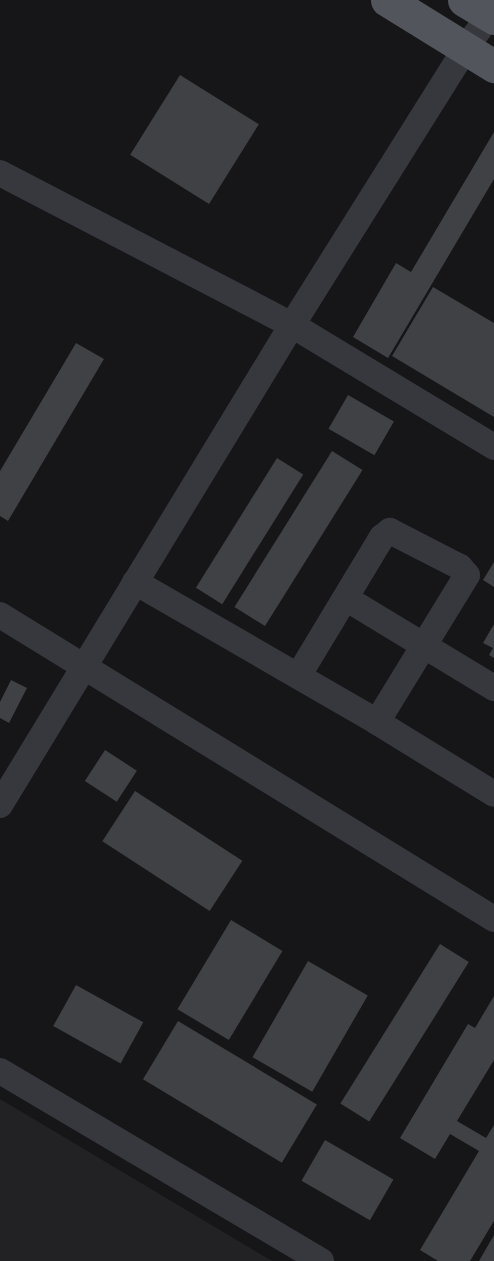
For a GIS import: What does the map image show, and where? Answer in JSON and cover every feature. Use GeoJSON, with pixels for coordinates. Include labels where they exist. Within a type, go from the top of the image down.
{"type":"FeatureCollection","features":[{"type":"Feature","properties":{"kind":"main road"},"geometry":{"type":"LineString","coordinates":[[387,0],[494,66]]}},
{"type":"Feature","properties":{"kind":"street"},"geometry":{"type":"LineString","coordinates":[[0,805],[292,325],[465,49],[485,10]]}},
{"type":"Feature","properties":{"kind":"street"},"geometry":{"type":"LineString","coordinates":[[0,173],[292,325],[494,447]]}},
{"type":"Feature","properties":{"kind":"street"},"geometry":{"type":"LineString","coordinates":[[298,676],[347,599],[382,537],[390,531],[460,567],[467,575],[464,585],[377,722]]}},
{"type":"Feature","properties":{"kind":"street"},"geometry":{"type":"LineString","coordinates":[[135,582],[377,722],[494,794]]}},
{"type":"Feature","properties":{"kind":"street"},"geometry":{"type":"LineString","coordinates":[[347,599],[494,688]]}},
{"type":"Feature","properties":{"kind":"street"},"geometry":{"type":"LineString","coordinates":[[0,615],[494,919]]}},
{"type":"Feature","properties":{"kind":"street"},"geometry":{"type":"LineString","coordinates":[[0,1071],[321,1261]]}},
{"type":"Feature","properties":{"kind":"shaded area"},"geometry":{"type":"Polygon","coordinates":[[[0,1099],[272,1261],[0,1261],[0,1099]]]}},
{"type":"Feature","properties":{"kind":"building"},"geometry":{"type":"Polygon","coordinates":[[[180,75],[259,124],[209,204],[130,155],[180,75]]]}},
{"type":"Feature","properties":{"kind":"building"},"geometry":{"type":"Polygon","coordinates":[[[494,132],[494,179],[388,358],[353,337],[396,263],[411,272],[494,132]]]}},
{"type":"Feature","properties":{"kind":"building"},"geometry":{"type":"Polygon","coordinates":[[[433,287],[494,323],[494,417],[392,356],[433,287]]]}},
{"type":"Feature","properties":{"kind":"building"},"geometry":{"type":"Polygon","coordinates":[[[76,343],[104,359],[8,521],[0,516],[0,471],[76,343]]]}},
{"type":"Feature","properties":{"kind":"building"},"geometry":{"type":"Polygon","coordinates":[[[348,395],[394,422],[374,455],[328,429],[348,395]]]}},
{"type":"Feature","properties":{"kind":"building"},"geometry":{"type":"Polygon","coordinates":[[[332,451],[363,470],[265,626],[234,607],[332,451]]]}},
{"type":"Feature","properties":{"kind":"building"},"geometry":{"type":"Polygon","coordinates":[[[277,458],[303,474],[222,604],[196,588],[277,458]]]}},
{"type":"Feature","properties":{"kind":"building"},"geometry":{"type":"Polygon","coordinates":[[[494,562],[494,587],[483,580],[494,562]]]}},
{"type":"Feature","properties":{"kind":"building"},"geometry":{"type":"Polygon","coordinates":[[[494,624],[494,658],[489,655],[493,648],[483,643],[494,624]]]}},
{"type":"Feature","properties":{"kind":"building"},"geometry":{"type":"Polygon","coordinates":[[[11,680],[27,688],[9,723],[0,718],[0,702],[11,680]]]}},
{"type":"Feature","properties":{"kind":"building"},"geometry":{"type":"Polygon","coordinates":[[[105,750],[137,771],[117,802],[85,781],[105,750]]]}},
{"type":"Feature","properties":{"kind":"building"},"geometry":{"type":"Polygon","coordinates":[[[135,791],[242,861],[210,911],[102,841],[135,791]]]}},
{"type":"Feature","properties":{"kind":"building"},"geometry":{"type":"Polygon","coordinates":[[[231,920],[282,951],[229,1040],[177,1009],[231,920]]]}},
{"type":"Feature","properties":{"kind":"building"},"geometry":{"type":"Polygon","coordinates":[[[440,944],[469,962],[369,1121],[340,1103],[440,944]]]}},
{"type":"Feature","properties":{"kind":"building"},"geometry":{"type":"Polygon","coordinates":[[[308,961],[368,996],[312,1092],[253,1057],[308,961]]]}},
{"type":"Feature","properties":{"kind":"building"},"geometry":{"type":"Polygon","coordinates":[[[76,985],[143,1022],[121,1063],[53,1026],[76,985]]]}},
{"type":"Feature","properties":{"kind":"building"},"geometry":{"type":"Polygon","coordinates":[[[494,996],[494,1060],[457,1121],[486,1138],[494,1125],[494,1221],[470,1261],[438,1261],[420,1250],[479,1151],[450,1134],[435,1159],[400,1138],[468,1024],[475,1028],[494,996]]]}},
{"type":"Feature","properties":{"kind":"building"},"geometry":{"type":"Polygon","coordinates":[[[178,1021],[317,1104],[282,1163],[143,1079],[178,1021]]]}},
{"type":"Feature","properties":{"kind":"building"},"geometry":{"type":"Polygon","coordinates":[[[325,1140],[393,1180],[370,1220],[302,1181],[325,1140]]]}},
{"type":"Feature","properties":{"kind":"building"},"geometry":{"type":"Polygon","coordinates":[[[494,1235],[494,1261],[479,1261],[494,1235]]]}}]}
